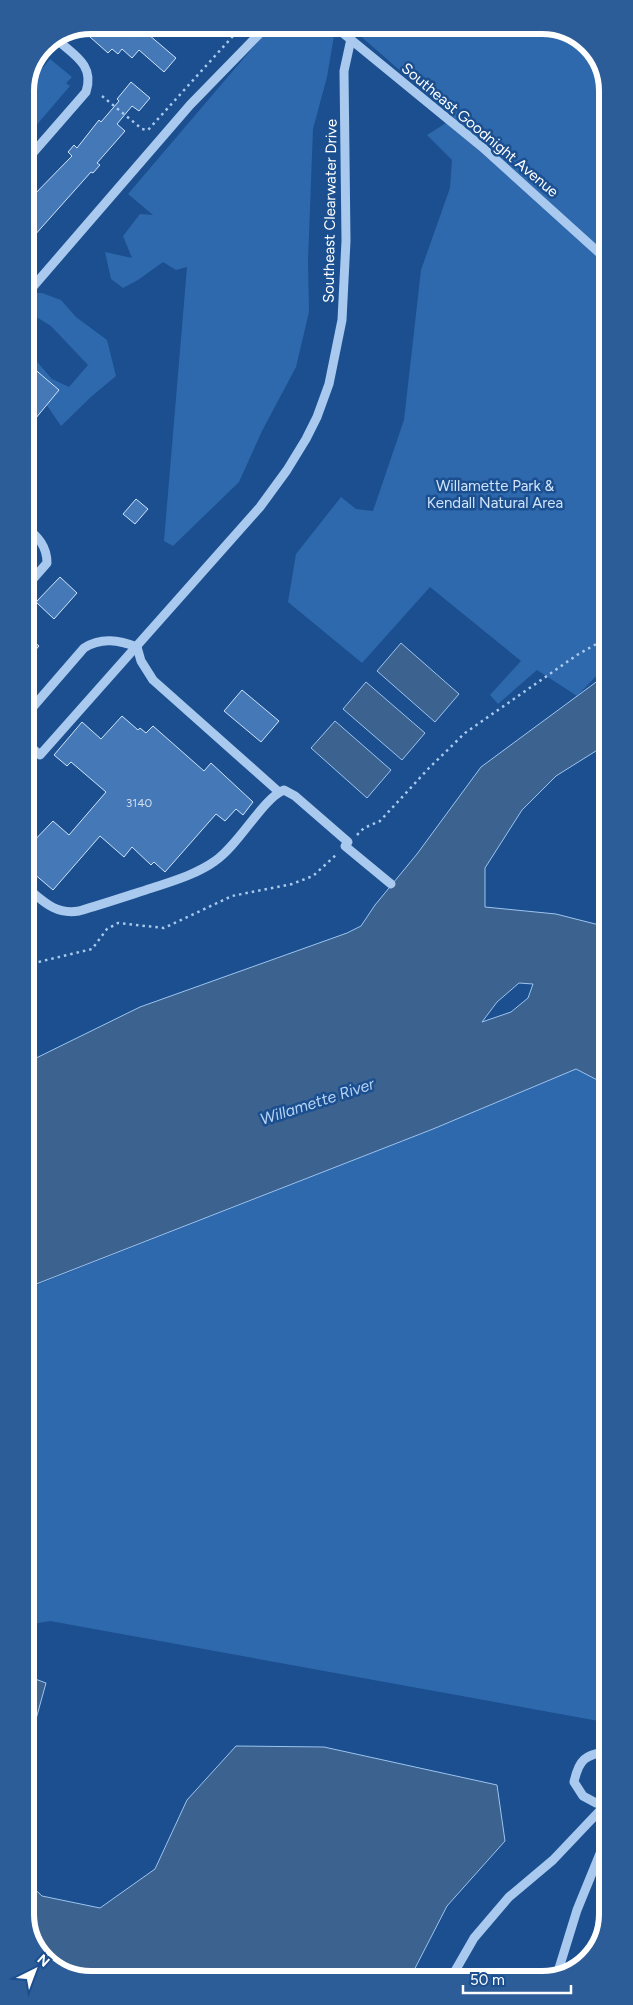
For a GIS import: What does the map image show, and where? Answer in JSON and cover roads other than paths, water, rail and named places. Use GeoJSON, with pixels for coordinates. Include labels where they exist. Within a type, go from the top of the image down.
{"type":"FeatureCollection","features":[{"type":"Feature","properties":{"kind":"street"},"geometry":{"type":"LineString","coordinates":[[34,286],[190,105],[259,34]]}},
{"type":"Feature","properties":{"kind":"street","name":"Southeast Goodnight Avenue"},"geometry":{"type":"LineString","coordinates":[[345,34],[482,147],[599,253]]}},
{"type":"Feature","properties":{"kind":"street","name":"Southeast Clearwater Drive"},"geometry":{"type":"LineString","coordinates":[[34,750],[40,755],[245,525],[287,470],[306,439],[326,392],[335,360],[344,290],[344,70],[351,39]]}},
{"type":"Feature","properties":{"kind":"street"},"geometry":{"type":"LineString","coordinates":[[34,152],[86,92],[90,82],[88,71],[82,62],[60,43]]}},
{"type":"Feature","properties":{"kind":"street"},"geometry":{"type":"LineString","coordinates":[[34,534],[47,552],[47,563],[34,578]]}},
{"type":"Feature","properties":{"kind":"street"},"geometry":{"type":"LineString","coordinates":[[34,706],[84,648],[94,642],[123,641],[137,647],[141,661],[153,680],[279,792]]}},
{"type":"Feature","properties":{"kind":"street"},"geometry":{"type":"LineString","coordinates":[[34,894],[50,907],[61,912],[70,913],[79,912],[171,882],[216,861],[234,845],[279,792],[284,790],[295,796],[391,884]]}},
{"type":"Feature","properties":{"kind":"street"},"geometry":{"type":"LineString","coordinates":[[599,1752],[590,1754],[577,1767],[574,1782],[583,1796],[596,1803],[599,1802]]}},
{"type":"Feature","properties":{"kind":"street"},"geometry":{"type":"LineString","coordinates":[[455,1971],[474,1938],[510,1897],[553,1860],[599,1811]]}},
{"type":"Feature","properties":{"kind":"street"},"geometry":{"type":"LineString","coordinates":[[559,1968],[577,1910],[599,1856]]}},
{"type":"Feature","properties":{"kind":"water"},"geometry":{"type":"Polygon","coordinates":[[[401,643],[459,694],[435,722],[377,671],[401,643]]]}},
{"type":"Feature","properties":{"kind":"water","name":"Willamette River"},"geometry":{"type":"Polygon","coordinates":[[[599,680],[599,749],[556,776],[522,810],[485,868],[485,907],[556,914],[599,925],[599,1081],[576,1069],[433,1129],[34,1285],[34,1059],[140,1007],[347,933],[361,926],[375,905],[417,854],[481,767],[599,680]],[[519,983],[497,1002],[482,1022],[511,1012],[528,998],[533,984],[519,983]]]}},
{"type":"Feature","properties":{"kind":"water"},"geometry":{"type":"Polygon","coordinates":[[[366,682],[425,733],[402,760],[343,709],[366,682]]]}},
{"type":"Feature","properties":{"kind":"water"},"geometry":{"type":"Polygon","coordinates":[[[335,721],[391,770],[367,798],[311,748],[335,721]]]}},
{"type":"Feature","properties":{"kind":"water"},"geometry":{"type":"Polygon","coordinates":[[[34,1679],[46,1683],[34,1726],[34,1679]]]}},
{"type":"Feature","properties":{"kind":"water"},"geometry":{"type":"Polygon","coordinates":[[[236,1746],[324,1747],[497,1785],[505,1841],[447,1906],[414,1971],[87,1971],[69,1967],[60,1962],[60,1945],[42,1945],[34,1922],[34,1889],[42,1896],[100,1908],[155,1869],[187,1800],[236,1746]]]}},
{"type":"Feature","properties":{"kind":"park label","name":"Willamette Park & Kendall Natural Area"},"geometry":{"type":"Point","coordinates":[495,494]}}]}
